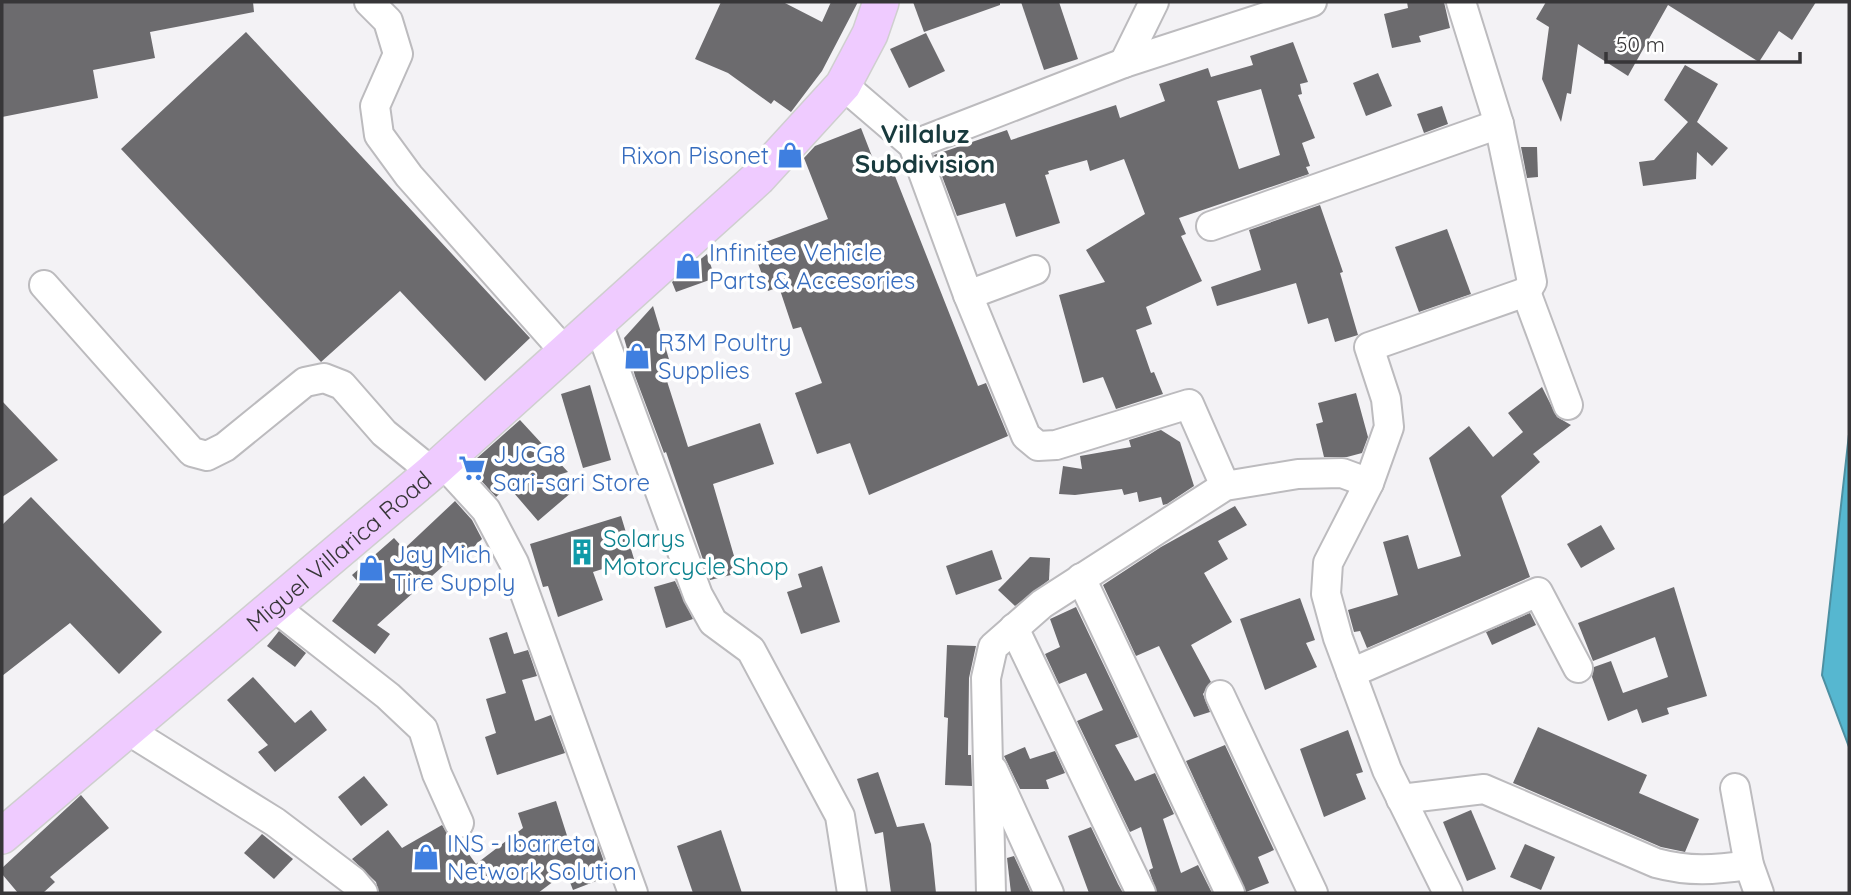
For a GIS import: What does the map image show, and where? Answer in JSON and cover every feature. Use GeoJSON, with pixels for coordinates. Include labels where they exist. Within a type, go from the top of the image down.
{"type":"FeatureCollection","features":[{"type":"Feature","properties":{"kind":"main road","name":"Miguel Villarica Road"},"geometry":{"type":"LineString","coordinates":[[2,836],[437,467],[758,178],[843,85],[870,34],[881,2]]}},
{"type":"Feature","properties":{"kind":"street"},"geometry":{"type":"LineString","coordinates":[[369,2],[388,21],[397,54],[375,106],[379,135],[409,176],[566,353]]}},
{"type":"Feature","properties":{"kind":"street"},"geometry":{"type":"LineString","coordinates":[[1124,63],[1154,2]]}},
{"type":"Feature","properties":{"kind":"street"},"geometry":{"type":"LineString","coordinates":[[913,145],[1124,63],[1312,2]]}},
{"type":"Feature","properties":{"kind":"street"},"geometry":{"type":"LineString","coordinates":[[1448,893],[1387,770],[1351,673],[1326,594],[1328,563],[1369,483],[1389,427],[1386,399],[1368,347],[1526,292],[1532,282],[1499,124],[1461,2]]}},
{"type":"Feature","properties":{"kind":"street"},"geometry":{"type":"LineString","coordinates":[[843,85],[913,145],[968,295],[1026,436],[1038,446],[1056,445],[1096,435],[1189,404],[1225,486]]}},
{"type":"Feature","properties":{"kind":"street"},"geometry":{"type":"LineString","coordinates":[[1211,226],[1499,124]]}},
{"type":"Feature","properties":{"kind":"street"},"geometry":{"type":"LineString","coordinates":[[968,295],[1035,270]]}},
{"type":"Feature","properties":{"kind":"street"},"geometry":{"type":"LineString","coordinates":[[44,285],[192,452],[208,456],[225,446],[305,382],[324,378],[342,386],[384,433],[437,467],[486,510],[514,563],[633,893]]}},
{"type":"Feature","properties":{"kind":"street"},"geometry":{"type":"LineString","coordinates":[[1526,292],[1568,405]]}},
{"type":"Feature","properties":{"kind":"street"},"geometry":{"type":"LineString","coordinates":[[598,323],[698,594],[713,622],[751,650],[839,816],[852,893]]}},
{"type":"Feature","properties":{"kind":"street"},"geometry":{"type":"LineString","coordinates":[[991,893],[986,678],[993,647],[1042,604],[1225,486],[1342,472],[1369,483]]}},
{"type":"Feature","properties":{"kind":"street"},"geometry":{"type":"LineString","coordinates":[[1081,578],[1230,893]]}},
{"type":"Feature","properties":{"kind":"street"},"geometry":{"type":"LineString","coordinates":[[1351,673],[1538,592],[1578,668]]}},
{"type":"Feature","properties":{"kind":"street"},"geometry":{"type":"LineString","coordinates":[[272,605],[388,696],[423,729],[437,774],[459,823]]}},
{"type":"Feature","properties":{"kind":"street"},"geometry":{"type":"LineString","coordinates":[[1014,628],[1141,893]]}},
{"type":"Feature","properties":{"kind":"street"},"geometry":{"type":"LineString","coordinates":[[1220,695],[1313,893]]}},
{"type":"Feature","properties":{"kind":"street"},"geometry":{"type":"LineString","coordinates":[[126,729],[275,822],[353,881],[363,893]]}},
{"type":"Feature","properties":{"kind":"street"},"geometry":{"type":"LineString","coordinates":[[987,758],[1049,893]]}},
{"type":"Feature","properties":{"kind":"street"},"geometry":{"type":"LineString","coordinates":[[1735,788],[1749,865],[1759,893]]}},
{"type":"Feature","properties":{"kind":"street"},"geometry":{"type":"LineString","coordinates":[[1401,799],[1484,789],[1656,863],[1682,870],[1701,871],[1749,865]]}},
{"type":"Feature","properties":{"kind":"water"},"geometry":{"type":"Polygon","coordinates":[[[1849,434],[1849,747],[1822,675],[1849,434]]]}},
{"type":"Feature","properties":{"kind":"building"},"geometry":{"type":"Polygon","coordinates":[[[2,2],[253,2],[254,12],[150,32],[155,58],[93,70],[98,98],[2,117],[2,2]]]}},
{"type":"Feature","properties":{"kind":"building"},"geometry":{"type":"Polygon","coordinates":[[[721,2],[783,2],[822,22],[831,2],[858,2],[822,71],[791,112],[774,100],[771,104],[728,73],[695,59],[721,2]]]}},
{"type":"Feature","properties":{"kind":"building"},"geometry":{"type":"Polygon","coordinates":[[[913,2],[1000,2],[1000,5],[924,32],[913,2]]]}},
{"type":"Feature","properties":{"kind":"building"},"geometry":{"type":"Polygon","coordinates":[[[1021,2],[1059,2],[1078,59],[1044,70],[1021,2]]]}},
{"type":"Feature","properties":{"kind":"building"},"geometry":{"type":"Polygon","coordinates":[[[1407,2],[1444,2],[1450,28],[1419,36],[1421,42],[1392,48],[1384,14],[1408,8],[1407,2]]]}},
{"type":"Feature","properties":{"kind":"building"},"geometry":{"type":"Polygon","coordinates":[[[1546,2],[1816,2],[1792,40],[1779,31],[1759,62],[1668,5],[1628,76],[1578,44],[1571,94],[1567,93],[1561,122],[1542,79],[1549,27],[1536,19],[1546,2]]]}},
{"type":"Feature","properties":{"kind":"building"},"geometry":{"type":"Polygon","coordinates":[[[246,32],[530,338],[485,381],[400,291],[321,362],[121,149],[246,32]]]}},
{"type":"Feature","properties":{"kind":"building"},"geometry":{"type":"Polygon","coordinates":[[[926,33],[945,71],[909,88],[890,49],[926,33]]]}},
{"type":"Feature","properties":{"kind":"building"},"geometry":{"type":"Polygon","coordinates":[[[1293,42],[1308,82],[1300,84],[1302,94],[1298,95],[1315,138],[1302,143],[1310,166],[1306,167],[1309,174],[1179,218],[1186,234],[1181,236],[1202,281],[1146,307],[1152,324],[1136,330],[1151,373],[1154,372],[1163,394],[1116,409],[1103,377],[1083,383],[1059,295],[1105,282],[1086,250],[1145,214],[1124,159],[1090,171],[1087,160],[1048,171],[1049,174],[1045,175],[1060,223],[1016,237],[1005,203],[957,216],[934,155],[1007,130],[1011,140],[1116,105],[1120,118],[1165,101],[1159,84],[1208,68],[1211,77],[1253,65],[1250,56],[1293,42]],[[1261,89],[1217,101],[1239,169],[1280,155],[1261,89]]]}},
{"type":"Feature","properties":{"kind":"building"},"geometry":{"type":"Polygon","coordinates":[[[1685,65],[1718,84],[1697,122],[1728,148],[1712,166],[1697,152],[1696,179],[1643,186],[1639,162],[1654,160],[1688,122],[1664,100],[1685,65]]]}},
{"type":"Feature","properties":{"kind":"building"},"geometry":{"type":"Polygon","coordinates":[[[1378,73],[1392,106],[1366,116],[1353,83],[1378,73]]]}},
{"type":"Feature","properties":{"kind":"building"},"geometry":{"type":"Polygon","coordinates":[[[1442,106],[1448,124],[1424,133],[1417,114],[1442,106]]]}},
{"type":"Feature","properties":{"kind":"building"},"geometry":{"type":"Polygon","coordinates":[[[861,128],[880,177],[893,171],[978,386],[986,383],[1008,436],[869,495],[850,443],[817,454],[795,393],[822,383],[801,327],[793,329],[779,287],[768,291],[752,247],[828,219],[804,158],[815,146],[861,128]]]}},
{"type":"Feature","properties":{"kind":"building"},"geometry":{"type":"Polygon","coordinates":[[[1521,147],[1537,147],[1538,177],[1527,178],[1521,147]]]}},
{"type":"Feature","properties":{"kind":"building"},"geometry":{"type":"Polygon","coordinates":[[[1320,205],[1343,272],[1340,273],[1358,335],[1335,342],[1328,318],[1308,324],[1296,283],[1217,306],[1211,287],[1261,270],[1249,230],[1320,205]]]}},
{"type":"Feature","properties":{"kind":"building"},"geometry":{"type":"Polygon","coordinates":[[[1447,229],[1471,294],[1419,312],[1395,247],[1447,229]]]}},
{"type":"Feature","properties":{"kind":"building"},"geometry":{"type":"Polygon","coordinates":[[[707,254],[715,278],[676,292],[672,282],[707,254]]]}},
{"type":"Feature","properties":{"kind":"building"},"geometry":{"type":"Polygon","coordinates":[[[653,306],[674,376],[666,378],[688,447],[760,423],[774,464],[713,484],[739,573],[710,580],[666,452],[664,453],[635,376],[624,338],[653,306]]]}},
{"type":"Feature","properties":{"kind":"building"},"geometry":{"type":"Polygon","coordinates":[[[590,385],[611,460],[583,468],[561,394],[590,385]]]}},
{"type":"Feature","properties":{"kind":"building"},"geometry":{"type":"Polygon","coordinates":[[[1542,387],[1557,417],[1571,425],[1533,454],[1540,462],[1501,496],[1530,577],[1367,648],[1360,631],[1354,632],[1348,610],[1398,595],[1383,542],[1408,535],[1418,569],[1461,556],[1429,458],[1469,426],[1493,457],[1523,432],[1508,413],[1542,387]]]}},
{"type":"Feature","properties":{"kind":"building"},"geometry":{"type":"Polygon","coordinates":[[[1356,393],[1368,437],[1362,453],[1347,457],[1324,457],[1316,424],[1323,422],[1318,403],[1356,393]]]}},
{"type":"Feature","properties":{"kind":"building"},"geometry":{"type":"Polygon","coordinates":[[[2,401],[58,460],[2,497],[2,401]]]}},
{"type":"Feature","properties":{"kind":"building"},"geometry":{"type":"Polygon","coordinates":[[[520,420],[568,472],[558,475],[572,492],[538,521],[508,486],[496,497],[468,466],[520,420]]]}},
{"type":"Feature","properties":{"kind":"building"},"geometry":{"type":"Polygon","coordinates":[[[1161,430],[1180,442],[1194,486],[1167,504],[1163,505],[1161,497],[1139,502],[1137,492],[1124,495],[1122,489],[1075,495],[1059,494],[1063,466],[1082,469],[1080,456],[1131,447],[1129,440],[1161,430]]]}},
{"type":"Feature","properties":{"kind":"building"},"geometry":{"type":"Polygon","coordinates":[[[31,497],[162,632],[119,674],[70,623],[2,676],[2,525],[31,497]]]}},
{"type":"Feature","properties":{"kind":"building"},"geometry":{"type":"Polygon","coordinates":[[[455,501],[472,520],[482,539],[456,564],[451,559],[377,625],[390,634],[375,654],[332,621],[360,584],[352,575],[394,538],[404,549],[455,501]]]}},
{"type":"Feature","properties":{"kind":"building"},"geometry":{"type":"Polygon","coordinates":[[[1235,506],[1247,525],[1218,541],[1228,559],[1204,573],[1232,622],[1191,645],[1211,682],[1203,694],[1210,712],[1194,717],[1159,646],[1136,656],[1103,585],[1161,547],[1235,506]]]}},
{"type":"Feature","properties":{"kind":"building","name":"Solarys Motorcycle Shop"},"geometry":{"type":"Polygon","coordinates":[[[621,516],[634,559],[593,572],[603,600],[558,617],[548,586],[543,587],[530,544],[621,516]]]}},
{"type":"Feature","properties":{"kind":"building"},"geometry":{"type":"Polygon","coordinates":[[[1601,525],[1615,549],[1581,568],[1567,544],[1601,525]]]}},
{"type":"Feature","properties":{"kind":"building"},"geometry":{"type":"Polygon","coordinates":[[[992,550],[1002,579],[956,595],[946,566],[992,550]]]}},
{"type":"Feature","properties":{"kind":"building"},"geometry":{"type":"Polygon","coordinates":[[[1030,557],[1050,558],[1049,580],[1015,606],[998,590],[1030,557]]]}},
{"type":"Feature","properties":{"kind":"building"},"geometry":{"type":"Polygon","coordinates":[[[822,566],[840,622],[801,634],[787,592],[802,587],[798,574],[822,566]]]}},
{"type":"Feature","properties":{"kind":"building"},"geometry":{"type":"Polygon","coordinates":[[[675,581],[693,619],[666,628],[654,587],[675,581]]]}},
{"type":"Feature","properties":{"kind":"building"},"geometry":{"type":"Polygon","coordinates":[[[1674,587],[1707,696],[1667,708],[1669,714],[1642,723],[1637,709],[1608,721],[1592,677],[1594,667],[1611,661],[1623,693],[1668,677],[1655,637],[1593,661],[1578,623],[1674,587]]]}},
{"type":"Feature","properties":{"kind":"building"},"geometry":{"type":"Polygon","coordinates":[[[1300,598],[1315,640],[1306,643],[1317,667],[1265,690],[1240,619],[1300,598]]]}},
{"type":"Feature","properties":{"kind":"building"},"geometry":{"type":"Polygon","coordinates":[[[1076,607],[1138,737],[1115,745],[1135,781],[1155,773],[1174,814],[1163,819],[1181,873],[1198,865],[1212,893],[1157,893],[1149,870],[1153,868],[1141,827],[1130,832],[1077,721],[1103,710],[1086,673],[1059,684],[1045,654],[1060,647],[1050,619],[1076,607]]]}},
{"type":"Feature","properties":{"kind":"building"},"geometry":{"type":"Polygon","coordinates":[[[1530,613],[1536,625],[1492,645],[1486,632],[1530,613]]]}},
{"type":"Feature","properties":{"kind":"building"},"geometry":{"type":"Polygon","coordinates":[[[279,631],[306,653],[295,667],[267,646],[279,631]]]}},
{"type":"Feature","properties":{"kind":"building"},"geometry":{"type":"Polygon","coordinates":[[[507,632],[514,654],[528,650],[537,676],[522,680],[535,721],[551,715],[565,753],[497,775],[485,737],[496,733],[486,699],[506,693],[489,638],[507,632]]]}},
{"type":"Feature","properties":{"kind":"building"},"geometry":{"type":"Polygon","coordinates":[[[947,645],[976,646],[969,678],[968,755],[971,755],[972,786],[945,785],[947,645]]]}},
{"type":"Feature","properties":{"kind":"building"},"geometry":{"type":"Polygon","coordinates":[[[253,677],[295,723],[311,710],[327,730],[275,772],[258,752],[268,745],[227,700],[253,677]]]}},
{"type":"Feature","properties":{"kind":"building"},"geometry":{"type":"Polygon","coordinates":[[[1538,727],[1647,775],[1639,793],[1699,819],[1685,852],[1661,847],[1513,783],[1538,727]]]}},
{"type":"Feature","properties":{"kind":"building"},"geometry":{"type":"Polygon","coordinates":[[[1348,730],[1363,772],[1356,774],[1366,799],[1324,817],[1300,749],[1348,730]]]}},
{"type":"Feature","properties":{"kind":"building"},"geometry":{"type":"Polygon","coordinates":[[[1225,745],[1274,850],[1258,857],[1269,883],[1246,892],[1186,761],[1225,745]]]}},
{"type":"Feature","properties":{"kind":"building"},"geometry":{"type":"Polygon","coordinates":[[[1025,747],[1030,759],[1055,751],[1065,773],[1046,780],[1049,789],[1020,789],[1004,756],[1025,747]]]}},
{"type":"Feature","properties":{"kind":"building"},"geometry":{"type":"Polygon","coordinates":[[[878,772],[897,827],[924,823],[931,844],[936,893],[891,893],[883,832],[875,834],[857,779],[878,772]]]}},
{"type":"Feature","properties":{"kind":"building"},"geometry":{"type":"Polygon","coordinates":[[[364,776],[388,805],[361,826],[338,797],[364,776]]]}},
{"type":"Feature","properties":{"kind":"building"},"geometry":{"type":"Polygon","coordinates":[[[81,795],[109,828],[50,877],[55,882],[43,893],[18,893],[2,874],[2,868],[81,795]]]}},
{"type":"Feature","properties":{"kind":"building"},"geometry":{"type":"Polygon","coordinates":[[[556,801],[570,845],[595,836],[609,876],[573,890],[566,872],[538,893],[379,893],[376,882],[352,859],[388,830],[402,848],[442,825],[449,836],[458,839],[476,864],[523,828],[518,813],[556,801]]]}},
{"type":"Feature","properties":{"kind":"building"},"geometry":{"type":"Polygon","coordinates":[[[1471,810],[1496,869],[1467,881],[1443,822],[1471,810]]]}},
{"type":"Feature","properties":{"kind":"building"},"geometry":{"type":"Polygon","coordinates":[[[1091,827],[1123,893],[1089,893],[1068,836],[1091,827]]]}},
{"type":"Feature","properties":{"kind":"building"},"geometry":{"type":"Polygon","coordinates":[[[721,830],[742,893],[693,893],[677,846],[721,830]]]}},
{"type":"Feature","properties":{"kind":"building"},"geometry":{"type":"Polygon","coordinates":[[[262,834],[293,859],[274,879],[244,853],[262,834]]]}},
{"type":"Feature","properties":{"kind":"building"},"geometry":{"type":"Polygon","coordinates":[[[1525,844],[1555,857],[1541,890],[1510,877],[1525,844]]]}},
{"type":"Feature","properties":{"kind":"building"},"geometry":{"type":"Polygon","coordinates":[[[1014,856],[1031,893],[1011,893],[1007,858],[1014,856]]]}},
{"type":"Feature","properties":{"kind":"place","name":"Rixon Pisonet"},"geometry":{"type":"Point","coordinates":[790,155]}},
{"type":"Feature","properties":{"kind":"place","name":"Infinitee Vehicle Parts & Accesories"},"geometry":{"type":"Point","coordinates":[688,266]}},
{"type":"Feature","properties":{"kind":"place","name":"R3M Poultry Supplies"},"geometry":{"type":"Point","coordinates":[637,356]}},
{"type":"Feature","properties":{"kind":"place","name":"JJCG8 Sari-sari Store"},"geometry":{"type":"Point","coordinates":[472,468]}},
{"type":"Feature","properties":{"kind":"place","name":"Solarys Motorcycle Shop"},"geometry":{"type":"Point","coordinates":[582,552]}},
{"type":"Feature","properties":{"kind":"place","name":"Jay Mich Tire Supply"},"geometry":{"type":"Point","coordinates":[371,568]}},
{"type":"Feature","properties":{"kind":"place","name":"INS - Ibarreta Network Solution"},"geometry":{"type":"Point","coordinates":[426,857]}},
{"type":"Feature","properties":{"kind":"district","name":"Villaluz Subdivision"},"geometry":{"type":"Point","coordinates":[925,148]}}]}
